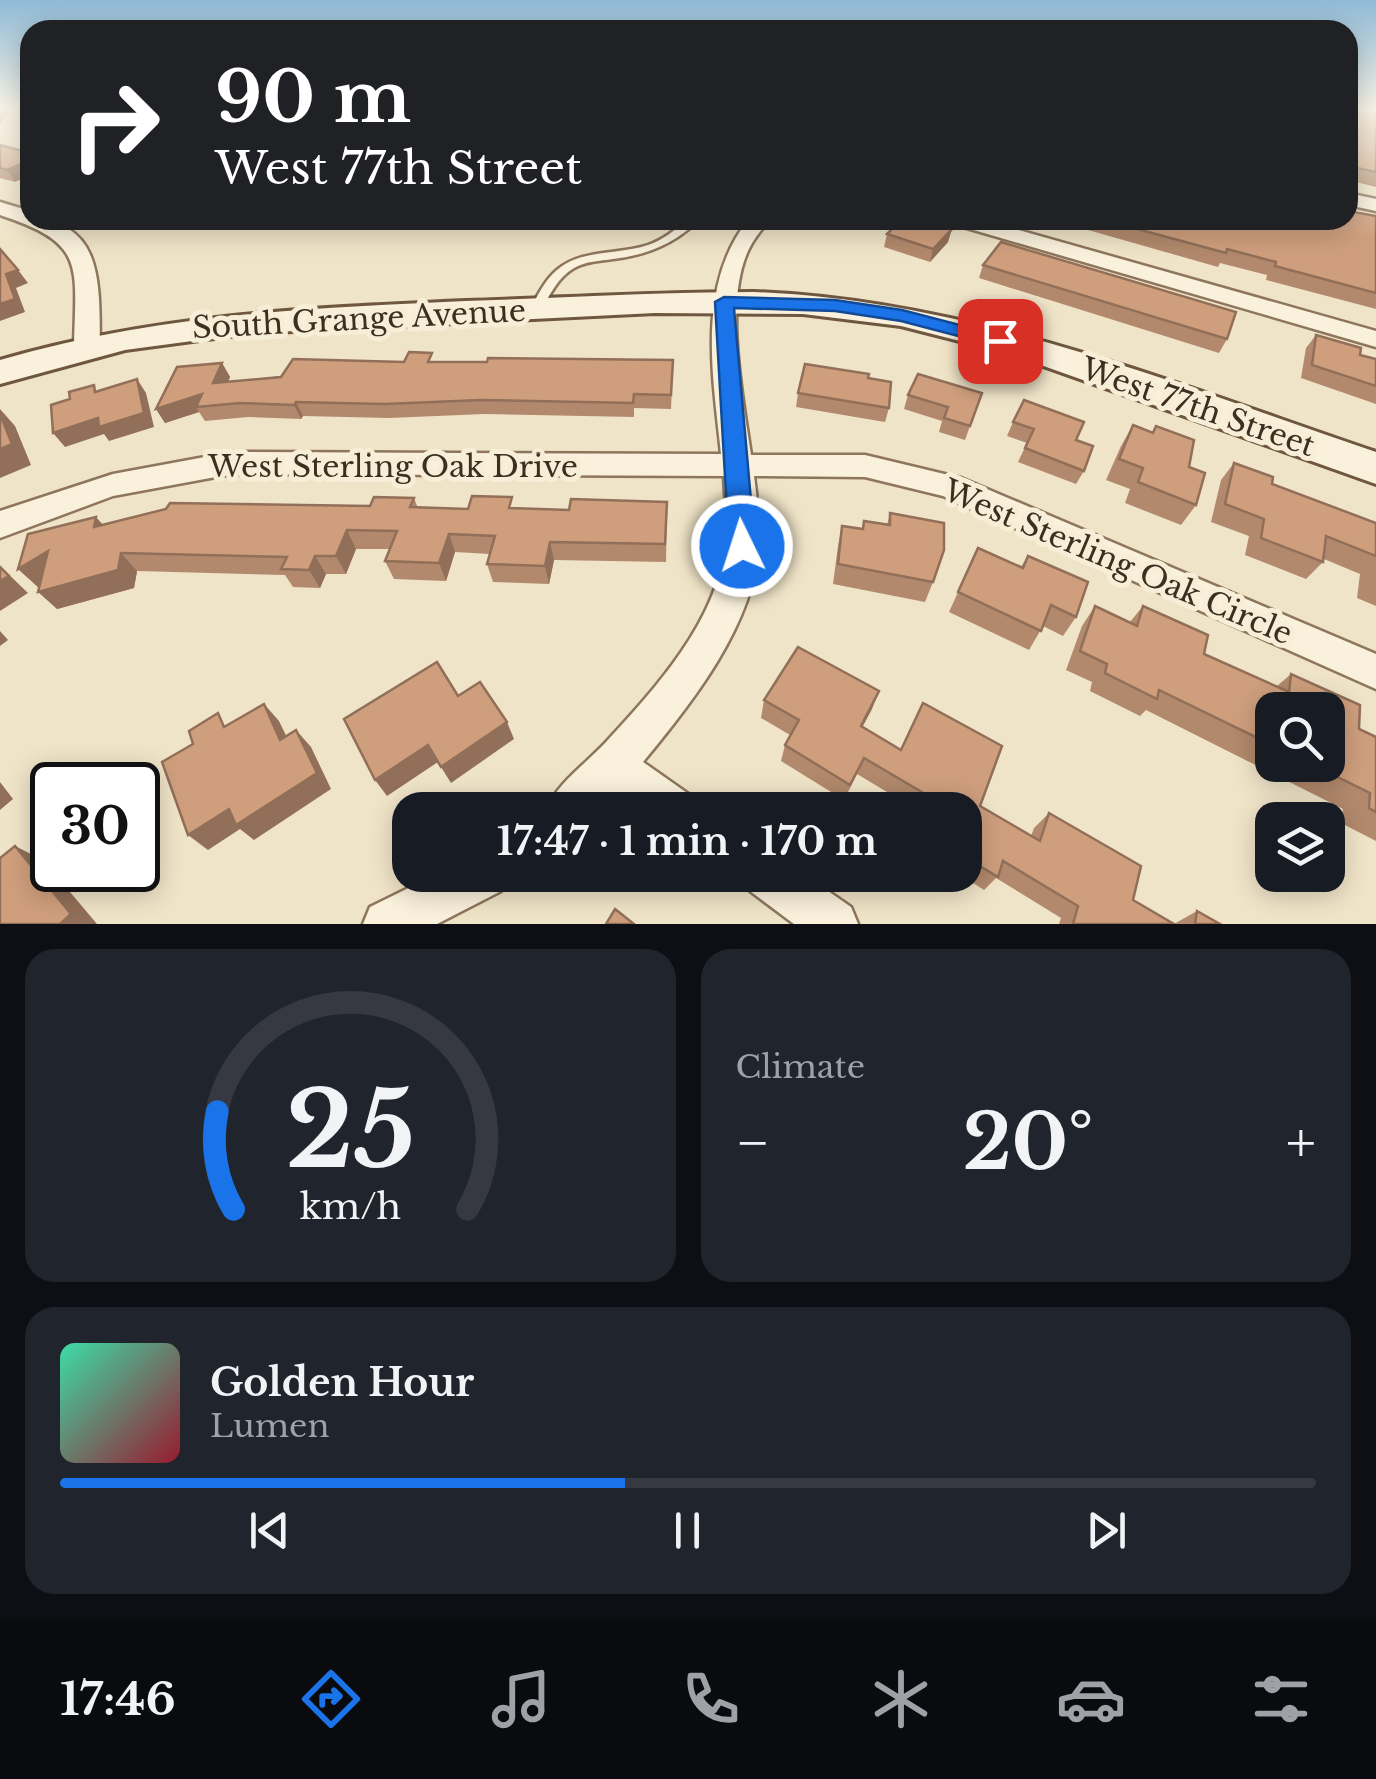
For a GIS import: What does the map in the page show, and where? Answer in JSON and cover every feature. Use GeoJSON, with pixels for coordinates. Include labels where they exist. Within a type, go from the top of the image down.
{"type":"FeatureCollection","features":[{"type":"Feature","properties":{"kind":"street"},"geometry":{"type":"LineString","coordinates":[[59,230],[78,250],[85,273],[87,345]]}},
{"type":"Feature","properties":{"kind":"street"},"geometry":{"type":"LineString","coordinates":[[588,792],[615,767],[724,615],[742,546],[724,302],[736,248],[751,230]]}},
{"type":"Feature","properties":{"kind":"street"},"geometry":{"type":"LineString","coordinates":[[995,230],[1376,339]]}},
{"type":"Feature","properties":{"kind":"street","name":"South Grange Avenue"},"geometry":{"type":"LineString","coordinates":[[0,372],[87,345],[216,324],[724,302]]}},
{"type":"Feature","properties":{"kind":"street","name":"West 77th Street"},"geometry":{"type":"LineString","coordinates":[[724,302],[835,306],[963,331],[1036,351],[1376,468]]}},
{"type":"Feature","properties":{"kind":"street","name":"West Sterling Oak Drive"},"geometry":{"type":"LineString","coordinates":[[0,525],[109,484],[232,462],[736,466]]}},
{"type":"Feature","properties":{"kind":"street","name":"West Sterling Oak Circle"},"geometry":{"type":"LineString","coordinates":[[736,466],[864,466],[950,486],[1376,672]]}},
{"type":"Feature","properties":{"kind":"street"},"geometry":{"type":"LineString","coordinates":[[615,767],[650,792]]}},
{"type":"Feature","properties":{"kind":"street"},"geometry":{"type":"LineString","coordinates":[[387,924],[451,892]]}},
{"type":"Feature","properties":{"kind":"street"},"geometry":{"type":"LineString","coordinates":[[790,892],[834,924]]}},
{"type":"Feature","properties":{"kind":"lane"},"geometry":{"type":"LineString","coordinates":[[536,309],[548,283],[570,264],[656,246],[679,230]]}},
{"type":"Feature","properties":{"kind":"building"},"geometry":{"type":"Polygon","coordinates":[[[0,152],[20,152],[20,164],[7,170],[0,168],[0,152]]]}},
{"type":"Feature","properties":{"kind":"building"},"geometry":{"type":"Polygon","coordinates":[[[1358,152],[1376,152],[1376,172],[1358,168],[1358,152]]]}},
{"type":"Feature","properties":{"kind":"building"},"geometry":{"type":"Polygon","coordinates":[[[1358,213],[1376,216],[1376,293],[1275,266],[1276,262],[1227,249],[1226,253],[1141,230],[1358,230],[1358,213]]]}},
{"type":"Feature","properties":{"kind":"building"},"geometry":{"type":"Polygon","coordinates":[[[891,230],[951,230],[933,249],[887,234],[891,230]]]}},
{"type":"Feature","properties":{"kind":"building"},"geometry":{"type":"Polygon","coordinates":[[[1001,242],[1236,312],[1227,339],[983,265],[1001,242]]]}},
{"type":"Feature","properties":{"kind":"building"},"geometry":{"type":"Polygon","coordinates":[[[0,249],[18,270],[6,274],[15,299],[0,304],[0,249]]]}},
{"type":"Feature","properties":{"kind":"building"},"geometry":{"type":"Polygon","coordinates":[[[1316,335],[1361,348],[1360,355],[1376,359],[1376,386],[1312,365],[1316,335]]]}},
{"type":"Feature","properties":{"kind":"building"},"geometry":{"type":"Polygon","coordinates":[[[409,352],[432,353],[428,362],[487,362],[488,358],[673,360],[671,395],[634,394],[633,403],[481,400],[196,407],[202,394],[156,409],[177,367],[222,363],[213,383],[281,377],[293,359],[404,362],[409,352]]]}},
{"type":"Feature","properties":{"kind":"building"},"geometry":{"type":"Polygon","coordinates":[[[805,364],[869,374],[868,378],[891,382],[889,408],[798,393],[805,364]]]}},
{"type":"Feature","properties":{"kind":"building"},"geometry":{"type":"Polygon","coordinates":[[[918,374],[982,393],[970,426],[944,418],[948,407],[908,395],[918,374]]]}},
{"type":"Feature","properties":{"kind":"building"},"geometry":{"type":"Polygon","coordinates":[[[137,379],[144,413],[99,427],[98,418],[53,433],[51,405],[70,399],[69,392],[94,385],[95,392],[137,379]]]}},
{"type":"Feature","properties":{"kind":"building"},"geometry":{"type":"Polygon","coordinates":[[[1024,400],[1084,422],[1076,440],[1093,446],[1084,471],[1025,448],[1034,429],[1013,422],[1024,400]]]}},
{"type":"Feature","properties":{"kind":"building"},"geometry":{"type":"Polygon","coordinates":[[[0,414],[12,444],[0,449],[0,414]]]}},
{"type":"Feature","properties":{"kind":"building"},"geometry":{"type":"Polygon","coordinates":[[[1133,425],[1153,433],[1156,426],[1194,440],[1189,467],[1205,473],[1196,505],[1138,482],[1143,468],[1119,459],[1133,425]]]}},
{"type":"Feature","properties":{"kind":"building"},"geometry":{"type":"Polygon","coordinates":[[[1234,463],[1273,477],[1272,484],[1376,523],[1376,556],[1326,536],[1323,562],[1261,538],[1264,519],[1225,504],[1234,463]]]}},
{"type":"Feature","properties":{"kind":"building"},"geometry":{"type":"Polygon","coordinates":[[[472,496],[512,497],[509,508],[569,510],[571,499],[667,502],[665,544],[550,542],[545,566],[487,564],[495,536],[449,534],[439,563],[385,561],[397,531],[347,530],[336,556],[315,556],[309,570],[281,569],[287,557],[121,553],[118,570],[38,592],[48,551],[18,569],[28,534],[96,517],[94,527],[166,509],[170,503],[370,506],[374,497],[414,498],[410,507],[468,509],[472,496]]]}},
{"type":"Feature","properties":{"kind":"building"},"geometry":{"type":"Polygon","coordinates":[[[890,513],[944,523],[944,550],[933,582],[838,564],[842,526],[863,529],[864,521],[890,525],[890,513]]]}},
{"type":"Feature","properties":{"kind":"building"},"geometry":{"type":"Polygon","coordinates":[[[978,548],[1023,568],[1028,556],[1088,582],[1076,617],[1051,605],[1041,631],[958,592],[978,548]]]}},
{"type":"Feature","properties":{"kind":"building"},"geometry":{"type":"Polygon","coordinates":[[[0,567],[9,576],[0,581],[0,567]]]}},
{"type":"Feature","properties":{"kind":"building"},"geometry":{"type":"Polygon","coordinates":[[[1095,606],[1137,626],[1143,606],[1208,635],[1204,654],[1289,692],[1255,692],[1255,737],[1159,690],[1157,699],[1105,673],[1107,664],[1080,651],[1095,606]]]}},
{"type":"Feature","properties":{"kind":"building"},"geometry":{"type":"Polygon","coordinates":[[[798,647],[879,691],[861,726],[901,750],[923,703],[1002,746],[982,801],[982,792],[922,792],[864,758],[850,785],[785,745],[799,720],[764,700],[798,647]]]}},
{"type":"Feature","properties":{"kind":"building"},"geometry":{"type":"Polygon","coordinates":[[[437,662],[458,696],[480,682],[507,722],[441,767],[428,745],[375,780],[344,719],[437,662]]]}},
{"type":"Feature","properties":{"kind":"building"},"geometry":{"type":"Polygon","coordinates":[[[1291,674],[1331,692],[1289,692],[1291,674]]]}},
{"type":"Feature","properties":{"kind":"building"},"geometry":{"type":"Polygon","coordinates":[[[1345,698],[1360,705],[1359,729],[1376,737],[1376,812],[1369,808],[1370,793],[1345,781],[1345,698]]]}},
{"type":"Feature","properties":{"kind":"building"},"geometry":{"type":"Polygon","coordinates":[[[264,704],[280,740],[296,730],[317,773],[236,825],[229,809],[188,835],[162,762],[193,744],[189,731],[218,713],[224,727],[264,704]]]}},
{"type":"Feature","properties":{"kind":"building"},"geometry":{"type":"Polygon","coordinates":[[[982,807],[1040,841],[1049,813],[1141,866],[1133,900],[1174,924],[1073,924],[1078,906],[1003,861],[998,877],[982,867],[982,807]]]}},
{"type":"Feature","properties":{"kind":"building"},"geometry":{"type":"Polygon","coordinates":[[[15,846],[30,864],[30,892],[53,892],[71,914],[60,924],[0,924],[0,858],[15,846]]]}},
{"type":"Feature","properties":{"kind":"building"},"geometry":{"type":"Polygon","coordinates":[[[615,909],[634,924],[606,924],[615,909]]]}},
{"type":"Feature","properties":{"kind":"building"},"geometry":{"type":"Polygon","coordinates":[[[1197,911],[1220,924],[1195,924],[1197,911]]]}},
{"type":"Feature","properties":{"kind":"route"},"geometry":{"type":"LineString","coordinates":[[742,546],[724,302],[835,306],[902,316],[1000,341]]}}]}
